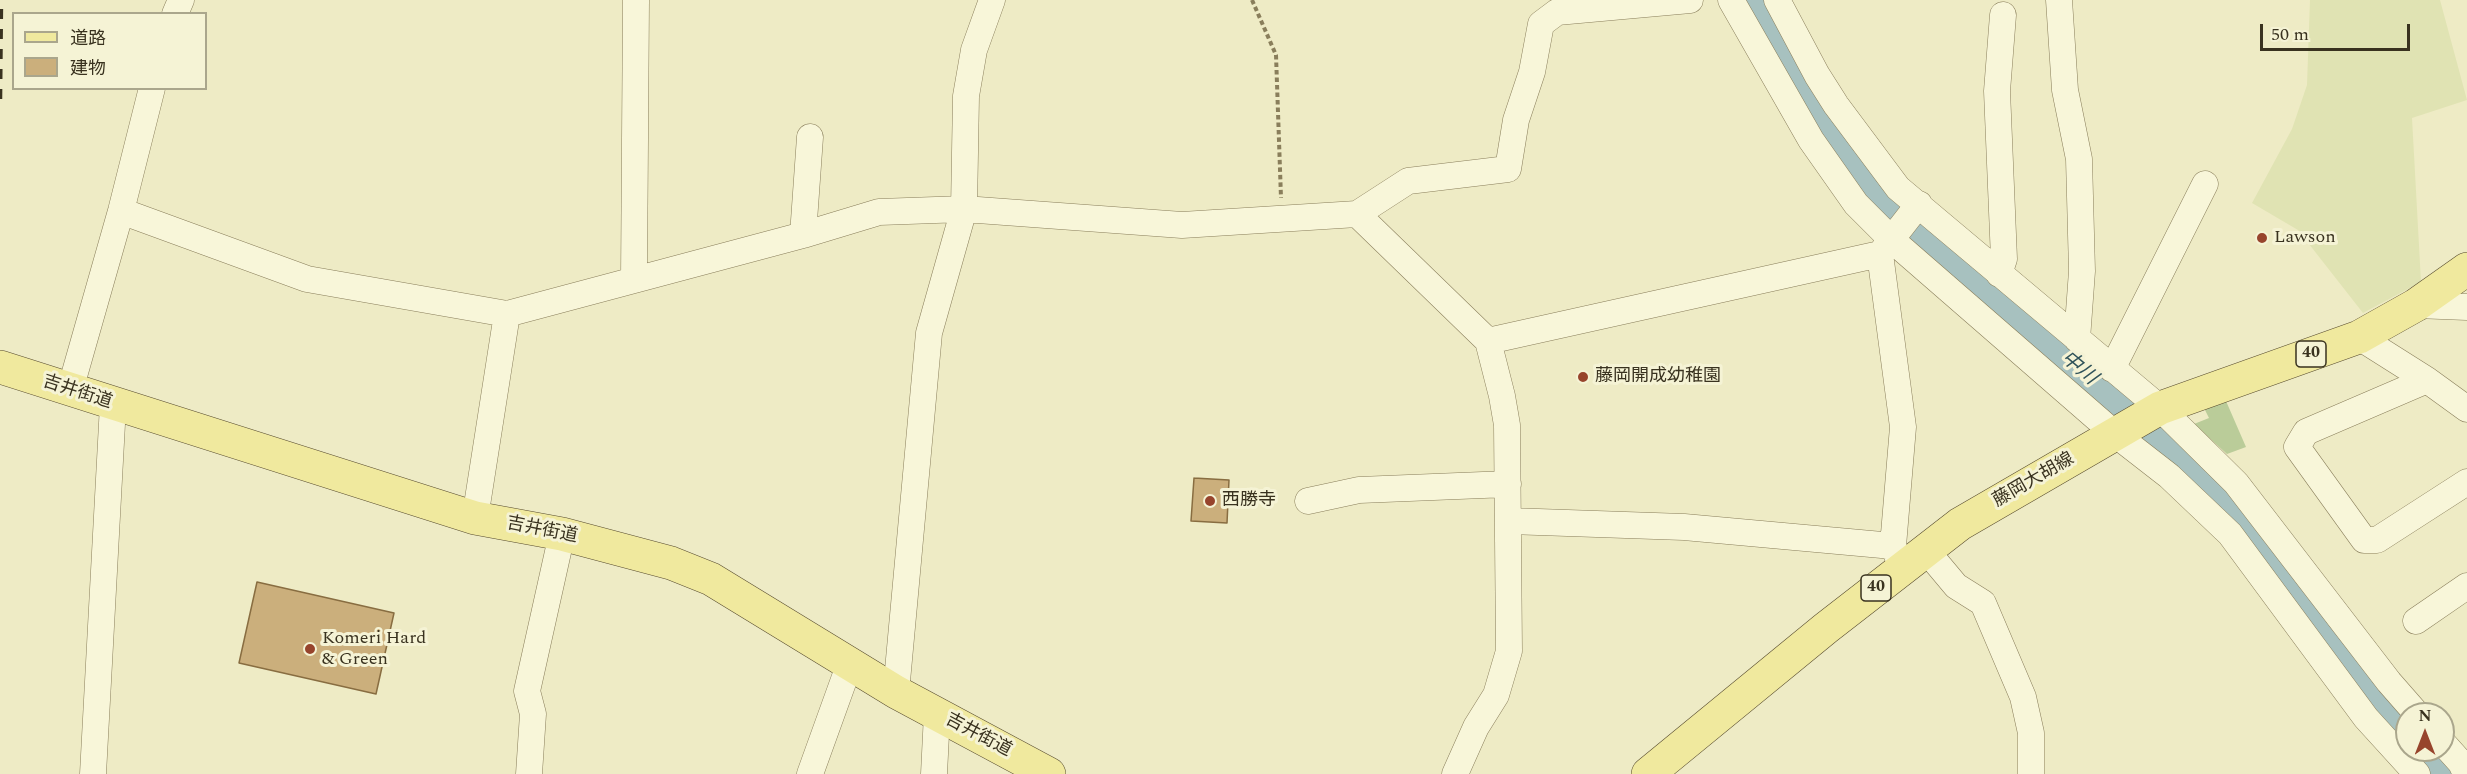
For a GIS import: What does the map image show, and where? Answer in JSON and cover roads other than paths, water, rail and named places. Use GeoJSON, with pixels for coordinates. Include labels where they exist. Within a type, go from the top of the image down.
{"type":"FeatureCollection","features":[{"type":"Feature","properties":{"kind":"main road","name":"藤岡大胡線"},"geometry":{"type":"LineString","coordinates":[[1648,774],[1907,554],[2136,422],[2359,337],[2416,305],[2467,269]]}},
{"type":"Feature","properties":{"kind":"main road","name":"吉井街道"},"geometry":{"type":"LineString","coordinates":[[0,367],[113,405],[475,518],[562,534],[640,554],[711,579],[896,692],[1049,774]]}},
{"type":"Feature","properties":{"kind":"street"},"geometry":{"type":"LineString","coordinates":[[634,280],[636,0]]}},
{"type":"Feature","properties":{"kind":"street"},"geometry":{"type":"LineString","coordinates":[[896,692],[929,333],[964,209],[966,96],[974,50],[992,0]]}},
{"type":"Feature","properties":{"kind":"street"},"geometry":{"type":"LineString","coordinates":[[121,211],[308,279],[507,314],[803,235],[879,212],[964,209],[1182,225],[1357,214],[1408,181],[1508,169],[1516,120],[1532,72],[1541,24],[1557,12],[1690,0]]}},
{"type":"Feature","properties":{"kind":"street"},"geometry":{"type":"LineString","coordinates":[[1731,0],[1812,140],[1887,248],[2136,422],[2236,483],[2406,702]]}},
{"type":"Feature","properties":{"kind":"street"},"geometry":{"type":"LineString","coordinates":[[1778,0],[1817,75],[1836,105],[1898,188],[2112,369],[2136,422],[2169,476],[2230,534],[2366,718],[2417,774]]}},
{"type":"Feature","properties":{"kind":"street"},"geometry":{"type":"LineString","coordinates":[[2059,0],[2065,90],[2079,159],[2082,271],[2077,339]]}},
{"type":"Feature","properties":{"kind":"street"},"geometry":{"type":"LineString","coordinates":[[1999,274],[2004,259],[1997,91],[2003,15]]}},
{"type":"Feature","properties":{"kind":"street"},"geometry":{"type":"LineString","coordinates":[[70,390],[121,211],[151,90]]}},
{"type":"Feature","properties":{"kind":"street"},"geometry":{"type":"LineString","coordinates":[[803,235],[810,137]]}},
{"type":"Feature","properties":{"kind":"street"},"geometry":{"type":"LineString","coordinates":[[2112,369],[2205,184]]}},
{"type":"Feature","properties":{"kind":"street"},"geometry":{"type":"LineString","coordinates":[[1488,341],[1887,248],[1919,204]]}},
{"type":"Feature","properties":{"kind":"street"},"geometry":{"type":"LineString","coordinates":[[1357,214],[1488,341],[1507,425],[1509,651],[1496,695],[1476,727],[1455,774]]}},
{"type":"Feature","properties":{"kind":"street"},"geometry":{"type":"LineString","coordinates":[[1887,248],[1903,427],[1907,554]]}},
{"type":"Feature","properties":{"kind":"street"},"geometry":{"type":"LineString","coordinates":[[2416,305],[2467,307]]}},
{"type":"Feature","properties":{"kind":"street"},"geometry":{"type":"LineString","coordinates":[[475,518],[507,314]]}},
{"type":"Feature","properties":{"kind":"street"},"geometry":{"type":"LineString","coordinates":[[2359,337],[2427,380],[2467,409]]}},
{"type":"Feature","properties":{"kind":"street"},"geometry":{"type":"LineString","coordinates":[[2427,380],[2306,432],[2297,447],[2364,540],[2377,540],[2467,482]]}},
{"type":"Feature","properties":{"kind":"street"},"geometry":{"type":"LineString","coordinates":[[93,774],[113,405]]}},
{"type":"Feature","properties":{"kind":"street"},"geometry":{"type":"LineString","coordinates":[[1308,501],[1359,490],[1508,484]]}},
{"type":"Feature","properties":{"kind":"street"},"geometry":{"type":"LineString","coordinates":[[1509,521],[1684,527],[1907,554],[1983,603],[2023,697],[2031,733],[2031,774]]}},
{"type":"Feature","properties":{"kind":"street"},"geometry":{"type":"LineString","coordinates":[[529,774],[533,714],[527,691],[562,534]]}},
{"type":"Feature","properties":{"kind":"street"},"geometry":{"type":"LineString","coordinates":[[2416,621],[2467,586]]}},
{"type":"Feature","properties":{"kind":"street"},"geometry":{"type":"LineString","coordinates":[[810,774],[850,663]]}},
{"type":"Feature","properties":{"kind":"street"},"geometry":{"type":"LineString","coordinates":[[934,774],[937,714]]}},
{"type":"Feature","properties":{"kind":"street"},"geometry":{"type":"LineString","coordinates":[[2455,756],[2466,774]]}},
{"type":"Feature","properties":{"kind":"waterway","name":"中川"},"geometry":{"type":"LineString","coordinates":[[1754,0],[1794,76],[1845,155],[1887,202],[1942,254],[2186,459],[2245,520],[2283,574],[2335,637],[2355,677],[2395,723]]}},
{"type":"Feature","properties":{"kind":"waterway","name":"中川"},"geometry":{"type":"LineString","coordinates":[[2432,762],[2443,774]]}},
{"type":"Feature","properties":{"kind":"railway"},"geometry":{"type":"LineString","coordinates":[[0,99],[1,0]]}},
{"type":"Feature","properties":{"kind":"place","name":"Lawson"},"geometry":{"type":"Point","coordinates":[2262,238]}},
{"type":"Feature","properties":{"kind":"place","name":"藤岡開成幼稚園"},"geometry":{"type":"Point","coordinates":[1583,377]}},
{"type":"Feature","properties":{"kind":"place","name":"西勝寺"},"geometry":{"type":"Point","coordinates":[1210,501]}},
{"type":"Feature","properties":{"kind":"place","name":"Komeri Hard & Green"},"geometry":{"type":"Point","coordinates":[310,649]}}]}
